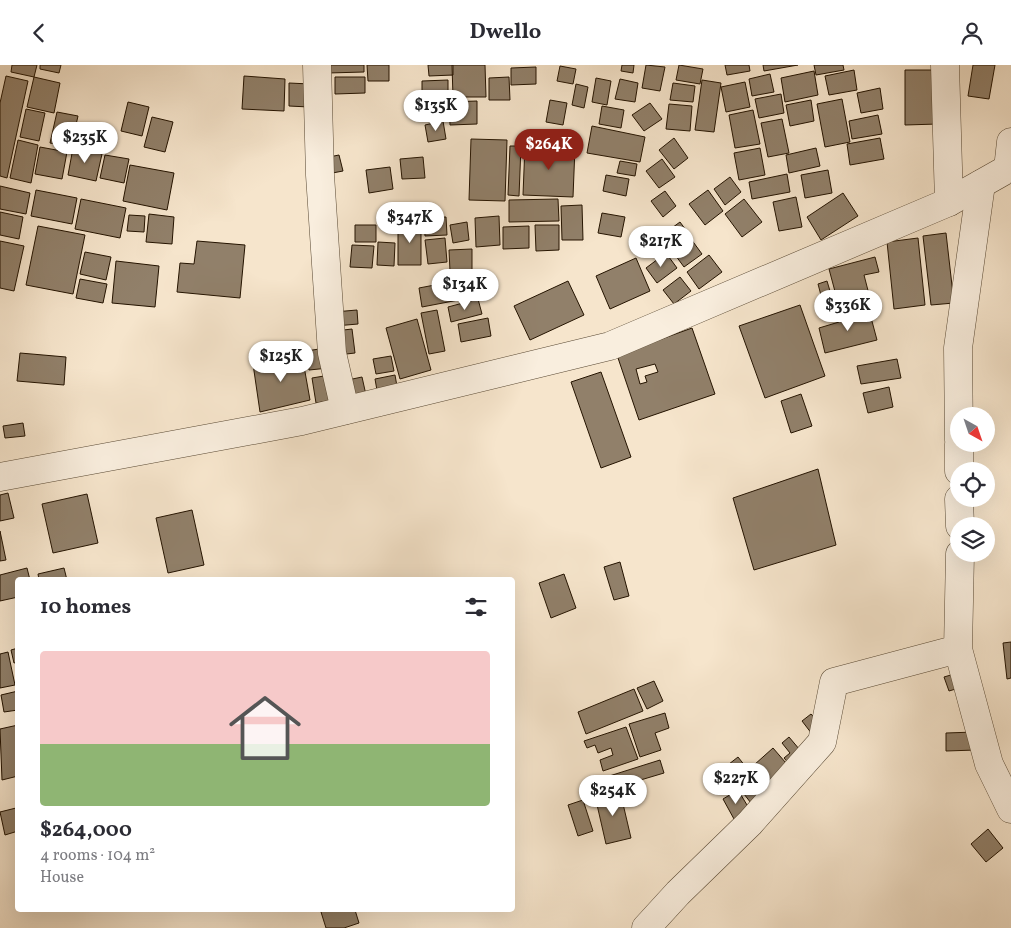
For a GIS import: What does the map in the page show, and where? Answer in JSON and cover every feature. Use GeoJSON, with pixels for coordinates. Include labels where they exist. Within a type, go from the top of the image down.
{"type":"FeatureCollection","features":[{"type":"Feature","properties":{"kind":"street"},"geometry":{"type":"LineString","coordinates":[[317,65],[320,175],[332,353],[345,410]]}},
{"type":"Feature","properties":{"kind":"street"},"geometry":{"type":"LineString","coordinates":[[944,65],[949,202]]}},
{"type":"Feature","properties":{"kind":"street"},"geometry":{"type":"LineString","coordinates":[[0,477],[302,421],[610,346],[949,202],[1010,168],[1011,142]]}},
{"type":"Feature","properties":{"kind":"street"},"geometry":{"type":"LineString","coordinates":[[959,407],[958,348],[981,184]]}},
{"type":"Feature","properties":{"kind":"street"},"geometry":{"type":"LineString","coordinates":[[960,562],[958,649],[989,765],[1011,809]]}},
{"type":"Feature","properties":{"kind":"street"},"geometry":{"type":"LineString","coordinates":[[646,928],[678,893],[750,823],[822,742],[834,682],[958,649]]}},
{"type":"Feature","properties":{"kind":"building"},"geometry":{"type":"Polygon","coordinates":[[[12,65],[37,65],[34,77],[11,72],[12,65]]]}},
{"type":"Feature","properties":{"kind":"building"},"geometry":{"type":"Polygon","coordinates":[[[40,65],[61,65],[59,73],[40,69],[40,65]]]}},
{"type":"Feature","properties":{"kind":"building"},"geometry":{"type":"Polygon","coordinates":[[[328,65],[364,65],[364,72],[328,73],[328,65]]]}},
{"type":"Feature","properties":{"kind":"building"},"geometry":{"type":"Polygon","coordinates":[[[367,65],[389,65],[389,81],[368,81],[367,65]]]}},
{"type":"Feature","properties":{"kind":"building"},"geometry":{"type":"Polygon","coordinates":[[[428,65],[453,65],[453,75],[429,76],[428,65]]]}},
{"type":"Feature","properties":{"kind":"building"},"geometry":{"type":"Polygon","coordinates":[[[452,65],[485,65],[486,97],[453,97],[452,65]]]}},
{"type":"Feature","properties":{"kind":"building"},"geometry":{"type":"Polygon","coordinates":[[[622,65],[634,65],[633,73],[621,71],[622,65]]]}},
{"type":"Feature","properties":{"kind":"building"},"geometry":{"type":"Polygon","coordinates":[[[646,65],[665,67],[660,91],[642,88],[646,65]]]}},
{"type":"Feature","properties":{"kind":"building"},"geometry":{"type":"Polygon","coordinates":[[[679,65],[703,69],[700,84],[676,80],[679,65]]]}},
{"type":"Feature","properties":{"kind":"building"},"geometry":{"type":"Polygon","coordinates":[[[725,65],[749,65],[750,71],[727,75],[725,65]]]}},
{"type":"Feature","properties":{"kind":"building"},"geometry":{"type":"Polygon","coordinates":[[[763,65],[798,65],[764,71],[763,65]]]}},
{"type":"Feature","properties":{"kind":"building"},"geometry":{"type":"Polygon","coordinates":[[[814,65],[843,65],[844,70],[816,75],[814,65]]]}},
{"type":"Feature","properties":{"kind":"building"},"geometry":{"type":"Polygon","coordinates":[[[973,65],[995,65],[989,99],[968,96],[973,65]]]}},
{"type":"Feature","properties":{"kind":"building"},"geometry":{"type":"Polygon","coordinates":[[[560,66],[576,69],[573,84],[557,81],[560,66]]]}},
{"type":"Feature","properties":{"kind":"building"},"geometry":{"type":"Polygon","coordinates":[[[536,67],[536,84],[511,85],[511,68],[536,67]]]}},
{"type":"Feature","properties":{"kind":"building"},"geometry":{"type":"Polygon","coordinates":[[[854,70],[857,90],[829,95],[825,76],[854,70]]]}},
{"type":"Feature","properties":{"kind":"building"},"geometry":{"type":"Polygon","coordinates":[[[905,70],[938,70],[938,124],[905,125],[905,70]]]}},
{"type":"Feature","properties":{"kind":"building"},"geometry":{"type":"Polygon","coordinates":[[[814,71],[818,95],[785,102],[781,78],[814,71]]]}},
{"type":"Feature","properties":{"kind":"building"},"geometry":{"type":"Polygon","coordinates":[[[770,74],[774,92],[752,96],[749,79],[770,74]]]}},
{"type":"Feature","properties":{"kind":"building"},"geometry":{"type":"Polygon","coordinates":[[[6,76],[28,81],[7,178],[0,176],[0,103],[6,76]]]}},
{"type":"Feature","properties":{"kind":"building"},"geometry":{"type":"Polygon","coordinates":[[[244,76],[285,79],[284,111],[242,109],[244,76]]]}},
{"type":"Feature","properties":{"kind":"building"},"geometry":{"type":"Polygon","coordinates":[[[34,77],[60,83],[54,113],[27,107],[34,77]]]}},
{"type":"Feature","properties":{"kind":"building"},"geometry":{"type":"Polygon","coordinates":[[[335,77],[365,77],[365,93],[335,94],[335,77]]]}},
{"type":"Feature","properties":{"kind":"building"},"geometry":{"type":"Polygon","coordinates":[[[509,77],[510,100],[489,100],[489,78],[509,77]]]}},
{"type":"Feature","properties":{"kind":"building"},"geometry":{"type":"Polygon","coordinates":[[[596,78],[611,81],[607,105],[592,102],[596,78]]]}},
{"type":"Feature","properties":{"kind":"building"},"geometry":{"type":"Polygon","coordinates":[[[620,79],[638,83],[635,102],[615,99],[620,79]]]}},
{"type":"Feature","properties":{"kind":"building"},"geometry":{"type":"Polygon","coordinates":[[[448,80],[448,108],[422,108],[422,81],[448,80]]]}},
{"type":"Feature","properties":{"kind":"building"},"geometry":{"type":"Polygon","coordinates":[[[702,80],[721,83],[714,132],[695,130],[702,80]]]}},
{"type":"Feature","properties":{"kind":"building"},"geometry":{"type":"Polygon","coordinates":[[[745,82],[750,107],[726,112],[721,87],[745,82]]]}},
{"type":"Feature","properties":{"kind":"building"},"geometry":{"type":"Polygon","coordinates":[[[289,83],[310,84],[309,107],[289,106],[289,83]]]}},
{"type":"Feature","properties":{"kind":"building"},"geometry":{"type":"Polygon","coordinates":[[[673,83],[695,86],[693,102],[670,100],[673,83]]]}},
{"type":"Feature","properties":{"kind":"building"},"geometry":{"type":"Polygon","coordinates":[[[576,84],[588,87],[584,108],[572,105],[576,84]]]}},
{"type":"Feature","properties":{"kind":"building"},"geometry":{"type":"Polygon","coordinates":[[[880,88],[883,109],[861,113],[857,93],[880,88]]]}},
{"type":"Feature","properties":{"kind":"building"},"geometry":{"type":"Polygon","coordinates":[[[781,94],[784,113],[759,118],[755,99],[781,94]]]}},
{"type":"Feature","properties":{"kind":"building"},"geometry":{"type":"Polygon","coordinates":[[[842,99],[850,142],[825,147],[817,104],[842,99]]]}},
{"type":"Feature","properties":{"kind":"building"},"geometry":{"type":"Polygon","coordinates":[[[550,100],[567,103],[563,125],[546,122],[550,100]]]}},
{"type":"Feature","properties":{"kind":"building"},"geometry":{"type":"Polygon","coordinates":[[[811,100],[814,121],[790,126],[786,105],[811,100]]]}},
{"type":"Feature","properties":{"kind":"building"},"geometry":{"type":"Polygon","coordinates":[[[477,101],[477,124],[450,125],[449,102],[477,101]]]}},
{"type":"Feature","properties":{"kind":"building"},"geometry":{"type":"Polygon","coordinates":[[[128,102],[149,107],[142,136],[121,131],[128,102]]]}},
{"type":"Feature","properties":{"kind":"building"},"geometry":{"type":"Polygon","coordinates":[[[650,103],[662,119],[644,131],[632,115],[650,103]]]}},
{"type":"Feature","properties":{"kind":"building"},"geometry":{"type":"Polygon","coordinates":[[[669,104],[692,106],[690,131],[666,129],[669,104]]]}},
{"type":"Feature","properties":{"kind":"building"},"geometry":{"type":"Polygon","coordinates":[[[602,106],[624,110],[621,128],[599,124],[602,106]]]}},
{"type":"Feature","properties":{"kind":"building"},"geometry":{"type":"Polygon","coordinates":[[[26,109],[45,113],[39,141],[20,137],[26,109]]]}},
{"type":"Feature","properties":{"kind":"building"},"geometry":{"type":"Polygon","coordinates":[[[753,110],[760,144],[735,148],[729,115],[753,110]]]}},
{"type":"Feature","properties":{"kind":"building"},"geometry":{"type":"Polygon","coordinates":[[[57,112],[78,116],[71,147],[50,143],[57,112]]]}},
{"type":"Feature","properties":{"kind":"building"},"geometry":{"type":"Polygon","coordinates":[[[878,115],[882,134],[852,139],[849,121],[878,115]]]}},
{"type":"Feature","properties":{"kind":"building"},"geometry":{"type":"Polygon","coordinates":[[[152,117],[173,122],[165,152],[144,147],[152,117]]]}},
{"type":"Feature","properties":{"kind":"building"},"geometry":{"type":"Polygon","coordinates":[[[782,119],[789,153],[768,157],[761,123],[782,119]]]}},
{"type":"Feature","properties":{"kind":"building"},"geometry":{"type":"Polygon","coordinates":[[[443,121],[446,139],[428,142],[425,125],[443,121]]]}},
{"type":"Feature","properties":{"kind":"building"},"geometry":{"type":"Polygon","coordinates":[[[592,126],[645,137],[640,162],[587,153],[592,126]]]}},
{"type":"Feature","properties":{"kind":"building"},"geometry":{"type":"Polygon","coordinates":[[[674,138],[688,158],[674,169],[659,150],[674,138]]]}},
{"type":"Feature","properties":{"kind":"building"},"geometry":{"type":"Polygon","coordinates":[[[880,138],[884,159],[850,165],[847,144],[880,138]]]}},
{"type":"Feature","properties":{"kind":"building"},"geometry":{"type":"Polygon","coordinates":[[[471,139],[507,140],[505,201],[469,200],[471,139]]]}},
{"type":"Feature","properties":{"kind":"building"},"geometry":{"type":"Polygon","coordinates":[[[18,140],[38,145],[31,183],[10,178],[18,140]]]}},
{"type":"Feature","properties":{"kind":"building"},"geometry":{"type":"Polygon","coordinates":[[[525,145],[575,147],[573,197],[523,195],[525,145]]]}},
{"type":"Feature","properties":{"kind":"building"},"geometry":{"type":"Polygon","coordinates":[[[510,146],[521,146],[519,196],[508,195],[510,146]]]}},
{"type":"Feature","properties":{"kind":"building"},"geometry":{"type":"Polygon","coordinates":[[[40,147],[67,152],[62,179],[35,174],[40,147]]]}},
{"type":"Feature","properties":{"kind":"building"},"geometry":{"type":"Polygon","coordinates":[[[73,148],[102,154],[96,181],[68,175],[73,148]]]}},
{"type":"Feature","properties":{"kind":"building"},"geometry":{"type":"Polygon","coordinates":[[[760,148],[765,175],[739,180],[734,153],[760,148]]]}},
{"type":"Feature","properties":{"kind":"building"},"geometry":{"type":"Polygon","coordinates":[[[816,148],[820,166],[789,173],[786,155],[816,148]]]}},
{"type":"Feature","properties":{"kind":"building"},"geometry":{"type":"Polygon","coordinates":[[[105,155],[129,159],[124,183],[100,178],[105,155]]]}},
{"type":"Feature","properties":{"kind":"building"},"geometry":{"type":"Polygon","coordinates":[[[339,155],[343,171],[327,174],[324,158],[339,155]]]}},
{"type":"Feature","properties":{"kind":"building"},"geometry":{"type":"Polygon","coordinates":[[[423,157],[425,178],[402,179],[400,159],[423,157]]]}},
{"type":"Feature","properties":{"kind":"building"},"geometry":{"type":"Polygon","coordinates":[[[662,159],[675,177],[659,188],[646,171],[662,159]]]}},
{"type":"Feature","properties":{"kind":"building"},"geometry":{"type":"Polygon","coordinates":[[[620,161],[637,164],[635,176],[617,173],[620,161]]]}},
{"type":"Feature","properties":{"kind":"building"},"geometry":{"type":"Polygon","coordinates":[[[130,165],[174,173],[167,210],[123,201],[130,165]]]}},
{"type":"Feature","properties":{"kind":"building"},"geometry":{"type":"Polygon","coordinates":[[[390,167],[393,189],[369,193],[366,170],[390,167]]]}},
{"type":"Feature","properties":{"kind":"building"},"geometry":{"type":"Polygon","coordinates":[[[828,170],[832,193],[805,198],[801,175],[828,170]]]}},
{"type":"Feature","properties":{"kind":"building"},"geometry":{"type":"Polygon","coordinates":[[[787,174],[790,192],[752,199],[749,182],[787,174]]]}},
{"type":"Feature","properties":{"kind":"building"},"geometry":{"type":"Polygon","coordinates":[[[606,175],[629,179],[626,196],[603,191],[606,175]]]}},
{"type":"Feature","properties":{"kind":"building"},"geometry":{"type":"Polygon","coordinates":[[[730,177],[741,192],[725,205],[714,189],[730,177]]]}},
{"type":"Feature","properties":{"kind":"building"},"geometry":{"type":"Polygon","coordinates":[[[0,186],[30,193],[26,214],[0,209],[0,186]]]}},
{"type":"Feature","properties":{"kind":"building"},"geometry":{"type":"Polygon","coordinates":[[[36,190],[77,198],[72,224],[31,216],[36,190]]]}},
{"type":"Feature","properties":{"kind":"building"},"geometry":{"type":"Polygon","coordinates":[[[708,190],[723,211],[705,225],[689,204],[708,190]]]}},
{"type":"Feature","properties":{"kind":"building"},"geometry":{"type":"Polygon","coordinates":[[[665,191],[676,206],[663,217],[651,201],[665,191]]]}},
{"type":"Feature","properties":{"kind":"building"},"geometry":{"type":"Polygon","coordinates":[[[843,193],[858,216],[821,240],[807,217],[843,193]]]}},
{"type":"Feature","properties":{"kind":"building"},"geometry":{"type":"Polygon","coordinates":[[[796,197],[802,227],[779,231],[773,202],[796,197]]]}},
{"type":"Feature","properties":{"kind":"building"},"geometry":{"type":"Polygon","coordinates":[[[81,199],[126,208],[120,238],[75,229],[81,199]]]}},
{"type":"Feature","properties":{"kind":"building"},"geometry":{"type":"Polygon","coordinates":[[[558,199],[559,221],[509,222],[509,200],[558,199]]]}},
{"type":"Feature","properties":{"kind":"building"},"geometry":{"type":"Polygon","coordinates":[[[744,199],[762,222],[742,237],[725,214],[744,199]]]}},
{"type":"Feature","properties":{"kind":"building"},"geometry":{"type":"Polygon","coordinates":[[[582,205],[583,240],[562,240],[561,206],[582,205]]]}},
{"type":"Feature","properties":{"kind":"building"},"geometry":{"type":"Polygon","coordinates":[[[0,212],[23,217],[19,239],[0,235],[0,212]]]}},
{"type":"Feature","properties":{"kind":"building"},"geometry":{"type":"Polygon","coordinates":[[[602,213],[625,217],[621,237],[598,233],[602,213]]]}},
{"type":"Feature","properties":{"kind":"building"},"geometry":{"type":"Polygon","coordinates":[[[149,214],[174,217],[172,244],[146,242],[149,214]]]}},
{"type":"Feature","properties":{"kind":"building"},"geometry":{"type":"Polygon","coordinates":[[[129,215],[145,216],[144,232],[127,231],[129,215]]]}},
{"type":"Feature","properties":{"kind":"building"},"geometry":{"type":"Polygon","coordinates":[[[499,216],[500,245],[476,247],[475,218],[499,216]]]}},
{"type":"Feature","properties":{"kind":"building"},"geometry":{"type":"Polygon","coordinates":[[[446,217],[447,235],[425,236],[424,218],[446,217]]]}},
{"type":"Feature","properties":{"kind":"building"},"geometry":{"type":"Polygon","coordinates":[[[467,222],[469,240],[453,243],[450,225],[467,222]]]}},
{"type":"Feature","properties":{"kind":"building"},"geometry":{"type":"Polygon","coordinates":[[[680,222],[688,233],[669,246],[661,236],[680,222]]]}},
{"type":"Feature","properties":{"kind":"building"},"geometry":{"type":"Polygon","coordinates":[[[421,223],[421,265],[398,265],[398,224],[421,223]]]}},
{"type":"Feature","properties":{"kind":"building"},"geometry":{"type":"Polygon","coordinates":[[[355,225],[376,225],[376,242],[355,242],[355,225]]]}},
{"type":"Feature","properties":{"kind":"building"},"geometry":{"type":"Polygon","coordinates":[[[535,225],[559,225],[559,250],[536,251],[535,225]]]}},
{"type":"Feature","properties":{"kind":"building"},"geometry":{"type":"Polygon","coordinates":[[[38,226],[85,235],[73,294],[26,285],[38,226]]]}},
{"type":"Feature","properties":{"kind":"building"},"geometry":{"type":"Polygon","coordinates":[[[529,226],[529,248],[503,249],[503,227],[529,226]]]}},
{"type":"Feature","properties":{"kind":"building"},"geometry":{"type":"Polygon","coordinates":[[[946,233],[954,303],[931,305],[923,236],[946,233]]]}},
{"type":"Feature","properties":{"kind":"building"},"geometry":{"type":"Polygon","coordinates":[[[445,238],[447,262],[428,264],[425,240],[445,238]]]}},
{"type":"Feature","properties":{"kind":"building"},"geometry":{"type":"Polygon","coordinates":[[[918,238],[925,305],[894,309],[887,242],[918,238]]]}},
{"type":"Feature","properties":{"kind":"building"},"geometry":{"type":"Polygon","coordinates":[[[691,239],[702,254],[684,267],[673,252],[691,239]]]}},
{"type":"Feature","properties":{"kind":"building"},"geometry":{"type":"Polygon","coordinates":[[[0,241],[24,246],[14,291],[0,288],[0,241]]]}},
{"type":"Feature","properties":{"kind":"building"},"geometry":{"type":"Polygon","coordinates":[[[197,241],[245,245],[240,298],[177,292],[180,263],[194,264],[197,241]]]}},
{"type":"Feature","properties":{"kind":"building"},"geometry":{"type":"Polygon","coordinates":[[[378,242],[395,243],[394,266],[377,265],[378,242]]]}},
{"type":"Feature","properties":{"kind":"building"},"geometry":{"type":"Polygon","coordinates":[[[352,245],[374,246],[372,268],[350,267],[352,245]]]}},
{"type":"Feature","properties":{"kind":"building"},"geometry":{"type":"Polygon","coordinates":[[[472,249],[472,270],[450,271],[449,250],[472,249]]]}},
{"type":"Feature","properties":{"kind":"building"},"geometry":{"type":"Polygon","coordinates":[[[85,252],[111,257],[106,280],[80,274],[85,252]]]}},
{"type":"Feature","properties":{"kind":"building"},"geometry":{"type":"Polygon","coordinates":[[[666,253],[677,268],[657,283],[646,268],[666,253]]]}},
{"type":"Feature","properties":{"kind":"building"},"geometry":{"type":"Polygon","coordinates":[[[709,255],[722,272],[699,289],[687,272],[709,255]]]}},
{"type":"Feature","properties":{"kind":"building"},"geometry":{"type":"Polygon","coordinates":[[[875,257],[879,272],[864,275],[872,306],[841,314],[829,269],[875,257]]]}},
{"type":"Feature","properties":{"kind":"building"},"geometry":{"type":"Polygon","coordinates":[[[636,258],[650,291],[610,309],[596,276],[636,258]]]}},
{"type":"Feature","properties":{"kind":"building"},"geometry":{"type":"Polygon","coordinates":[[[116,261],[159,266],[155,307],[112,303],[116,261]]]}},
{"type":"Feature","properties":{"kind":"building"},"geometry":{"type":"Polygon","coordinates":[[[680,277],[691,291],[674,304],[663,290],[680,277]]]}},
{"type":"Feature","properties":{"kind":"building"},"geometry":{"type":"Polygon","coordinates":[[[80,279],[107,284],[103,303],[76,298],[80,279]]]}},
{"type":"Feature","properties":{"kind":"building"},"geometry":{"type":"Polygon","coordinates":[[[466,279],[469,298],[422,307],[419,288],[466,279]]]}},
{"type":"Feature","properties":{"kind":"building"},"geometry":{"type":"Polygon","coordinates":[[[568,281],[584,315],[530,340],[514,306],[568,281]]]}},
{"type":"Feature","properties":{"kind":"building"},"geometry":{"type":"Polygon","coordinates":[[[827,281],[833,301],[823,303],[818,284],[827,281]]]}},
{"type":"Feature","properties":{"kind":"building"},"geometry":{"type":"Polygon","coordinates":[[[478,299],[482,314],[451,322],[448,307],[478,299]]]}},
{"type":"Feature","properties":{"kind":"building"},"geometry":{"type":"Polygon","coordinates":[[[800,305],[825,376],[765,398],[739,326],[800,305]]]}},
{"type":"Feature","properties":{"kind":"building"},"geometry":{"type":"Polygon","coordinates":[[[357,310],[358,324],[335,326],[334,312],[357,310]]]}},
{"type":"Feature","properties":{"kind":"building"},"geometry":{"type":"Polygon","coordinates":[[[437,310],[445,351],[429,354],[421,313],[437,310]]]}},
{"type":"Feature","properties":{"kind":"building"},"geometry":{"type":"Polygon","coordinates":[[[869,310],[877,340],[825,353],[819,328],[839,322],[838,318],[869,310]]]}},
{"type":"Feature","properties":{"kind":"building"},"geometry":{"type":"Polygon","coordinates":[[[488,318],[491,336],[461,342],[458,324],[488,318]]]}},
{"type":"Feature","properties":{"kind":"building"},"geometry":{"type":"Polygon","coordinates":[[[417,319],[431,370],[400,379],[386,328],[417,319]]]}},
{"type":"Feature","properties":{"kind":"building"},"geometry":{"type":"Polygon","coordinates":[[[692,328],[715,394],[639,420],[617,355],[692,328]],[[655,364],[636,369],[640,384],[647,382],[645,376],[658,372],[655,364]]]}},
{"type":"Feature","properties":{"kind":"building"},"geometry":{"type":"Polygon","coordinates":[[[352,329],[355,353],[338,355],[335,331],[352,329]]]}},
{"type":"Feature","properties":{"kind":"building"},"geometry":{"type":"Polygon","coordinates":[[[326,348],[329,368],[309,370],[306,351],[326,348]]]}},
{"type":"Feature","properties":{"kind":"building"},"geometry":{"type":"Polygon","coordinates":[[[20,353],[66,357],[64,385],[17,381],[20,353]]]}},
{"type":"Feature","properties":{"kind":"building"},"geometry":{"type":"Polygon","coordinates":[[[302,355],[310,400],[260,412],[253,364],[302,355]]]}},
{"type":"Feature","properties":{"kind":"building"},"geometry":{"type":"Polygon","coordinates":[[[391,356],[394,371],[376,374],[373,359],[391,356]]]}},
{"type":"Feature","properties":{"kind":"building"},"geometry":{"type":"Polygon","coordinates":[[[897,359],[901,378],[861,384],[857,366],[897,359]]]}},
{"type":"Feature","properties":{"kind":"building"},"geometry":{"type":"Polygon","coordinates":[[[601,372],[631,457],[601,468],[571,382],[601,372]]]}},
{"type":"Feature","properties":{"kind":"building"},"geometry":{"type":"Polygon","coordinates":[[[330,375],[334,400],[316,403],[312,378],[330,375]]]}},
{"type":"Feature","properties":{"kind":"building"},"geometry":{"type":"Polygon","coordinates":[[[395,375],[398,392],[378,396],[375,379],[395,375]]]}},
{"type":"Feature","properties":{"kind":"building"},"geometry":{"type":"Polygon","coordinates":[[[362,377],[366,395],[346,399],[343,381],[362,377]]]}},
{"type":"Feature","properties":{"kind":"building"},"geometry":{"type":"Polygon","coordinates":[[[889,387],[893,407],[868,413],[863,393],[889,387]]]}},
{"type":"Feature","properties":{"kind":"building"},"geometry":{"type":"Polygon","coordinates":[[[801,394],[812,426],[791,433],[781,401],[801,394]]]}},
{"type":"Feature","properties":{"kind":"building"},"geometry":{"type":"Polygon","coordinates":[[[23,423],[25,436],[5,438],[3,426],[23,423]]]}},
{"type":"Feature","properties":{"kind":"building"},"geometry":{"type":"Polygon","coordinates":[[[818,469],[836,545],[754,570],[733,498],[818,469]]]}},
{"type":"Feature","properties":{"kind":"building"},"geometry":{"type":"Polygon","coordinates":[[[8,493],[14,518],[0,521],[0,495],[8,493]]]}},
{"type":"Feature","properties":{"kind":"building"},"geometry":{"type":"Polygon","coordinates":[[[87,494],[98,543],[53,553],[42,504],[87,494]]]}},
{"type":"Feature","properties":{"kind":"building"},"geometry":{"type":"Polygon","coordinates":[[[192,510],[204,565],[168,573],[156,518],[192,510]]]}},
{"type":"Feature","properties":{"kind":"building"},"geometry":{"type":"Polygon","coordinates":[[[0,531],[6,560],[0,561],[0,531]]]}},
{"type":"Feature","properties":{"kind":"building"},"geometry":{"type":"Polygon","coordinates":[[[620,562],[629,596],[614,600],[604,567],[620,562]]]}},
{"type":"Feature","properties":{"kind":"building"},"geometry":{"type":"Polygon","coordinates":[[[27,568],[29,577],[15,577],[15,598],[0,601],[0,575],[27,568]]]}},
{"type":"Feature","properties":{"kind":"building"},"geometry":{"type":"Polygon","coordinates":[[[64,568],[66,577],[38,577],[38,574],[64,568]]]}},
{"type":"Feature","properties":{"kind":"building"},"geometry":{"type":"Polygon","coordinates":[[[564,574],[576,608],[551,618],[539,583],[564,574]]]}},
{"type":"Feature","properties":{"kind":"building"},"geometry":{"type":"Polygon","coordinates":[[[1011,642],[1011,678],[1007,679],[1003,643],[1011,642]]]}},
{"type":"Feature","properties":{"kind":"building"},"geometry":{"type":"Polygon","coordinates":[[[15,649],[15,663],[14,663],[11,650],[15,649]]]}},
{"type":"Feature","properties":{"kind":"building"},"geometry":{"type":"Polygon","coordinates":[[[8,652],[15,685],[0,688],[0,654],[8,652]]]}},
{"type":"Feature","properties":{"kind":"building"},"geometry":{"type":"Polygon","coordinates":[[[961,672],[966,686],[949,691],[944,677],[961,672]]]}},
{"type":"Feature","properties":{"kind":"building"},"geometry":{"type":"Polygon","coordinates":[[[654,681],[663,701],[647,709],[637,688],[654,681]]]}},
{"type":"Feature","properties":{"kind":"building"},"geometry":{"type":"Polygon","coordinates":[[[634,689],[643,711],[586,734],[578,712],[634,689]]]}},
{"type":"Feature","properties":{"kind":"building"},"geometry":{"type":"Polygon","coordinates":[[[15,692],[15,710],[4,712],[1,695],[15,692]]]}},
{"type":"Feature","properties":{"kind":"building"},"geometry":{"type":"Polygon","coordinates":[[[665,713],[669,728],[655,733],[661,750],[640,757],[629,724],[665,713]]]}},
{"type":"Feature","properties":{"kind":"building"},"geometry":{"type":"Polygon","coordinates":[[[811,714],[822,726],[812,734],[802,721],[811,714]]]}},
{"type":"Feature","properties":{"kind":"building"},"geometry":{"type":"Polygon","coordinates":[[[15,726],[15,777],[2,780],[0,729],[15,726]]]}},
{"type":"Feature","properties":{"kind":"building"},"geometry":{"type":"Polygon","coordinates":[[[626,727],[638,759],[603,771],[600,760],[613,755],[611,748],[598,753],[595,745],[587,748],[584,741],[626,727]]]}},
{"type":"Feature","properties":{"kind":"building"},"geometry":{"type":"Polygon","coordinates":[[[975,732],[976,750],[946,751],[946,733],[975,732]]]}},
{"type":"Feature","properties":{"kind":"building"},"geometry":{"type":"Polygon","coordinates":[[[789,737],[805,756],[792,767],[784,758],[790,753],[782,743],[789,737]]]}},
{"type":"Feature","properties":{"kind":"building"},"geometry":{"type":"Polygon","coordinates":[[[773,748],[792,770],[768,790],[757,777],[761,773],[754,765],[773,748]]]}},
{"type":"Feature","properties":{"kind":"building"},"geometry":{"type":"Polygon","coordinates":[[[738,757],[768,795],[754,807],[724,768],[738,757]]]}},
{"type":"Feature","properties":{"kind":"building"},"geometry":{"type":"Polygon","coordinates":[[[660,760],[664,773],[607,790],[603,778],[660,760]]]}},
{"type":"Feature","properties":{"kind":"building"},"geometry":{"type":"Polygon","coordinates":[[[738,790],[750,810],[734,819],[723,799],[738,790]]]}},
{"type":"Feature","properties":{"kind":"building"},"geometry":{"type":"Polygon","coordinates":[[[620,791],[631,838],[606,844],[595,796],[620,791]]]}},
{"type":"Feature","properties":{"kind":"building"},"geometry":{"type":"Polygon","coordinates":[[[583,800],[593,831],[578,836],[568,805],[583,800]]]}},
{"type":"Feature","properties":{"kind":"building"},"geometry":{"type":"Polygon","coordinates":[[[15,808],[15,832],[5,835],[0,812],[15,808]]]}},
{"type":"Feature","properties":{"kind":"building"},"geometry":{"type":"Polygon","coordinates":[[[988,829],[1003,848],[986,862],[971,844],[988,829]]]}},
{"type":"Feature","properties":{"kind":"building"},"geometry":{"type":"Polygon","coordinates":[[[321,912],[356,912],[359,923],[344,928],[326,928],[321,912]]]}}]}
